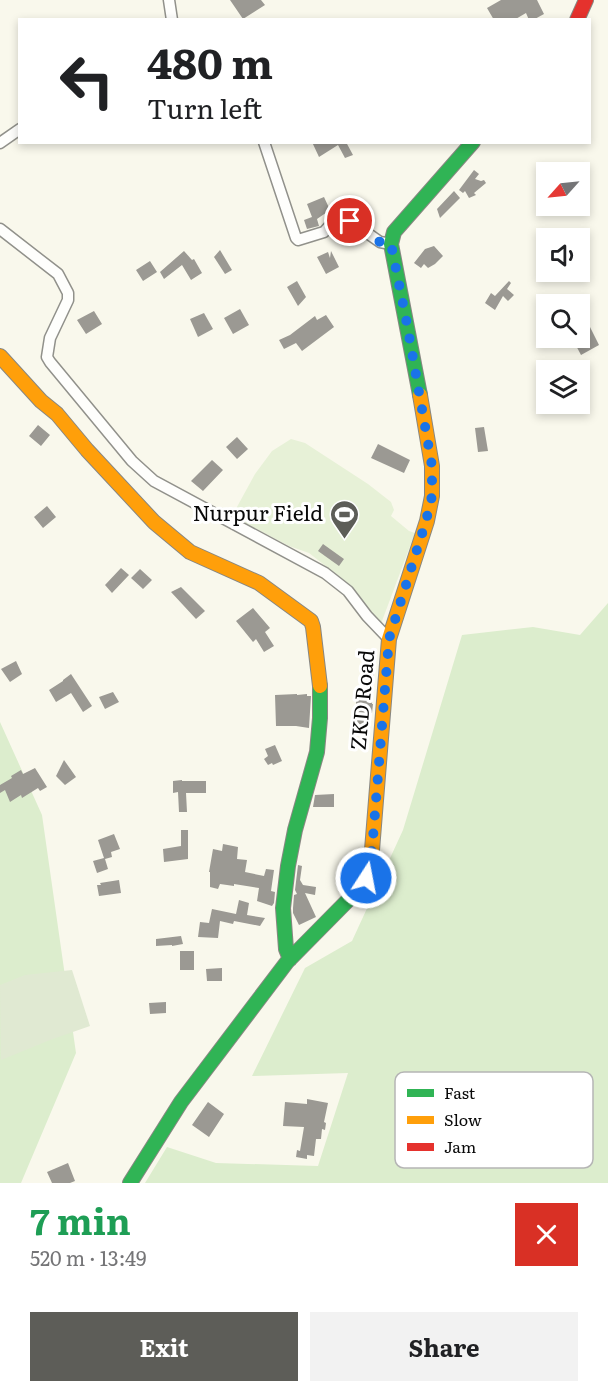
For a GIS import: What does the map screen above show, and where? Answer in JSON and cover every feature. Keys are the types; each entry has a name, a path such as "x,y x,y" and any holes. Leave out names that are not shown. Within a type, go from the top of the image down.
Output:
{"main road":[{"path":"578,18 586,0"},
{"path":"391,244 394,232 471,144"},
{"name":"ZKD Road","path":"130,1183 181,1102 290,959 350,900 362,887 366,878 372,850 389,639 432,496 432,466 391,244"},
{"path":"0,356 57,414 154,522 190,552 259,583 311,621 321,692 320,718 317,752 295,830 288,866 283,908 286,949 290,959"}],"street":[{"path":"169,0 172,18"},
{"path":"0,143 18,130"},
{"path":"265,144 298,240 324,232 334,222 350,221 380,242 391,244"},
{"path":"0,229 58,274 65,285 68,300 50,339 47,357 132,462 154,481 325,573 348,591 389,639"}],"green space":[{"name":"Nurpur Field","path":"291,439 305,443 368,484 391,502 394,510 391,516 409,531 415,533 379,629 350,585 309,553 289,546 232,516 255,474 272,451"},
{"path":"608,603 608,1183 145,1183 167,1147 216,1163 318,1166 348,1073 252,1076 305,968 352,941 403,830 462,635 533,627 580,635"},
{"path":"0,722 42,815 76,1053 21,1183 0,1183"},
{"path":"72,970 90,1026 1,1060 0,985 25,975"}],"building":[{"path":"230,0 261,0 265,5 245,18"},
{"path":"501,0 537,0 544,14 537,18 528,18 526,13 517,18 493,18 487,8"},
{"path":"313,144 347,144 353,155 345,158 338,145 319,157"},
{"path":"474,170 479,174 475,179 484,180 486,183 474,193 476,195 469,198 465,191 463,193 459,190"},
{"path":"454,191 460,198 440,218 437,209"},
{"path":"324,197 330,210 317,219 319,226 307,229 304,220 312,217 307,204"},
{"path":"434,246 443,256 435,264 428,268 424,264 421,268 414,263 425,249"},
{"path":"220,250 232,270 225,274 214,257"},
{"path":"184,251 192,260 194,259 202,273 191,280 182,265 164,279 160,272"},
{"path":"331,251 339,267 326,274 317,257 328,252 330,258"},
{"path":"150,261 157,272 143,281 136,270"},
{"path":"297,281 306,297 298,306 287,287"},
{"path":"509,281 511,283 507,289 514,295 508,301 503,296 495,310 485,303 491,293 495,296"},
{"path":"240,309 249,325 233,334 224,318"},
{"path":"94,311 102,324 86,334 77,320"},
{"path":"204,313 213,329 198,337 190,319"},
{"path":"326,315 334,327 302,351 296,343 284,349 279,340 290,335 315,316 317,320"},
{"path":"590,327 599,345 581,355 577,348 590,348"},
{"path":"38,425 50,435 41,446 29,436"},
{"path":"484,427 488,451 478,452 475,428"},
{"path":"237,437 248,449 237,459 226,447"},
{"path":"378,444 410,460 404,473 371,458"},
{"path":"212,460 223,470 203,491 191,481"},
{"path":"47,506 56,517 43,528 34,517"},
{"path":"323,544 344,559 339,566 318,551"},
{"path":"121,568 129,575 112,593 105,585"},
{"path":"140,569 152,580 143,589 131,578"},
{"path":"181,587 205,611 196,619 171,592"},
{"path":"253,608 270,628 265,632 274,646 264,652 256,639 253,642 236,621"},
{"path":"16,661 22,674 10,682 1,669"},
{"path":"367,667 374,668 372,713 366,713 364,733 353,732 354,722 356,722 356,690 365,692"},
{"path":"71,674 92,706 83,712 71,693 56,702 49,690"},
{"path":"113,692 119,702 105,709 99,697"},
{"path":"275,695 311,696 309,728 276,726"},
{"path":"275,745 282,761 268,765 264,759 268,756 265,749"},
{"path":"64,760 76,777 65,785 56,776"},
{"path":"35,768 47,787 40,791 38,788 10,802 5,790 0,793 0,785 12,778 11,776 21,770 23,774"},
{"path":"173,781 206,781 206,793 186,793 187,812 179,812 178,792 173,793"},
{"path":"334,794 334,807 313,807 315,795"},
{"path":"181,830 188,830 188,859 164,862 163,849 181,846"},
{"path":"114,834 120,849 111,852 112,857 105,859 108,869 97,873 93,861 104,858 98,840"},
{"path":"223,844 238,847 237,859 247,860 245,872 264,876 266,869 274,870 271,891 275,892 272,906 257,901 259,888 234,884 234,886 220,884 218,889 210,887 209,872 213,849 222,851"},
{"path":"298,865 302,866 300,880 303,885 316,887 315,895 305,893 316,917 299,925 293,913 294,895 297,894 295,890"},
{"path":"379,867 388,885 385,895 380,894 375,883"},
{"path":"119,880 121,893 99,896 97,885"},
{"path":"239,900 249,903 247,915 265,918 260,926 220,921 218,938 198,937 200,922 209,923 212,909 236,914"},
{"path":"181,936 183,944 156,946 156,939"},
{"path":"180,951 194,951 194,970 180,970"},
{"path":"222,968 222,981 207,981 206,969"},
{"path":"166,1002 166,1013 150,1014 149,1003"},
{"path":"307,1099 328,1103 324,1122 326,1123 325,1130 322,1129 321,1139 316,1139 314,1156 307,1155 307,1159 296,1157 297,1150 300,1151 304,1127 283,1126 285,1102 307,1104"},
{"path":"208,1102 224,1114 209,1137 192,1125"},
{"path":"68,1163 75,1181 52,1183 47,1172"}],"traffic: fast":[{"path":"420,395 391,244 394,232 471,144"},
{"path":"290,959 286,949 283,908 295,830 317,752 320,686"},
{"path":"130,1183 181,1102 287,962 363,885"}],"traffic: slow":[{"path":"0,356 41,401 57,414 154,522 190,552 259,583 311,621 320,686"},
{"path":"363,885 372,850 389,639 427,521 432,496 432,466 420,395"}],"traffic: jam":[{"path":"578,18 586,0"}],"place":[{"name":"Nurpur Field","path":"344,540"}],"route":[{"path":"350,221 380,242 391,244 432,466 432,496 426,521 389,639 372,850 366,878"}]}
